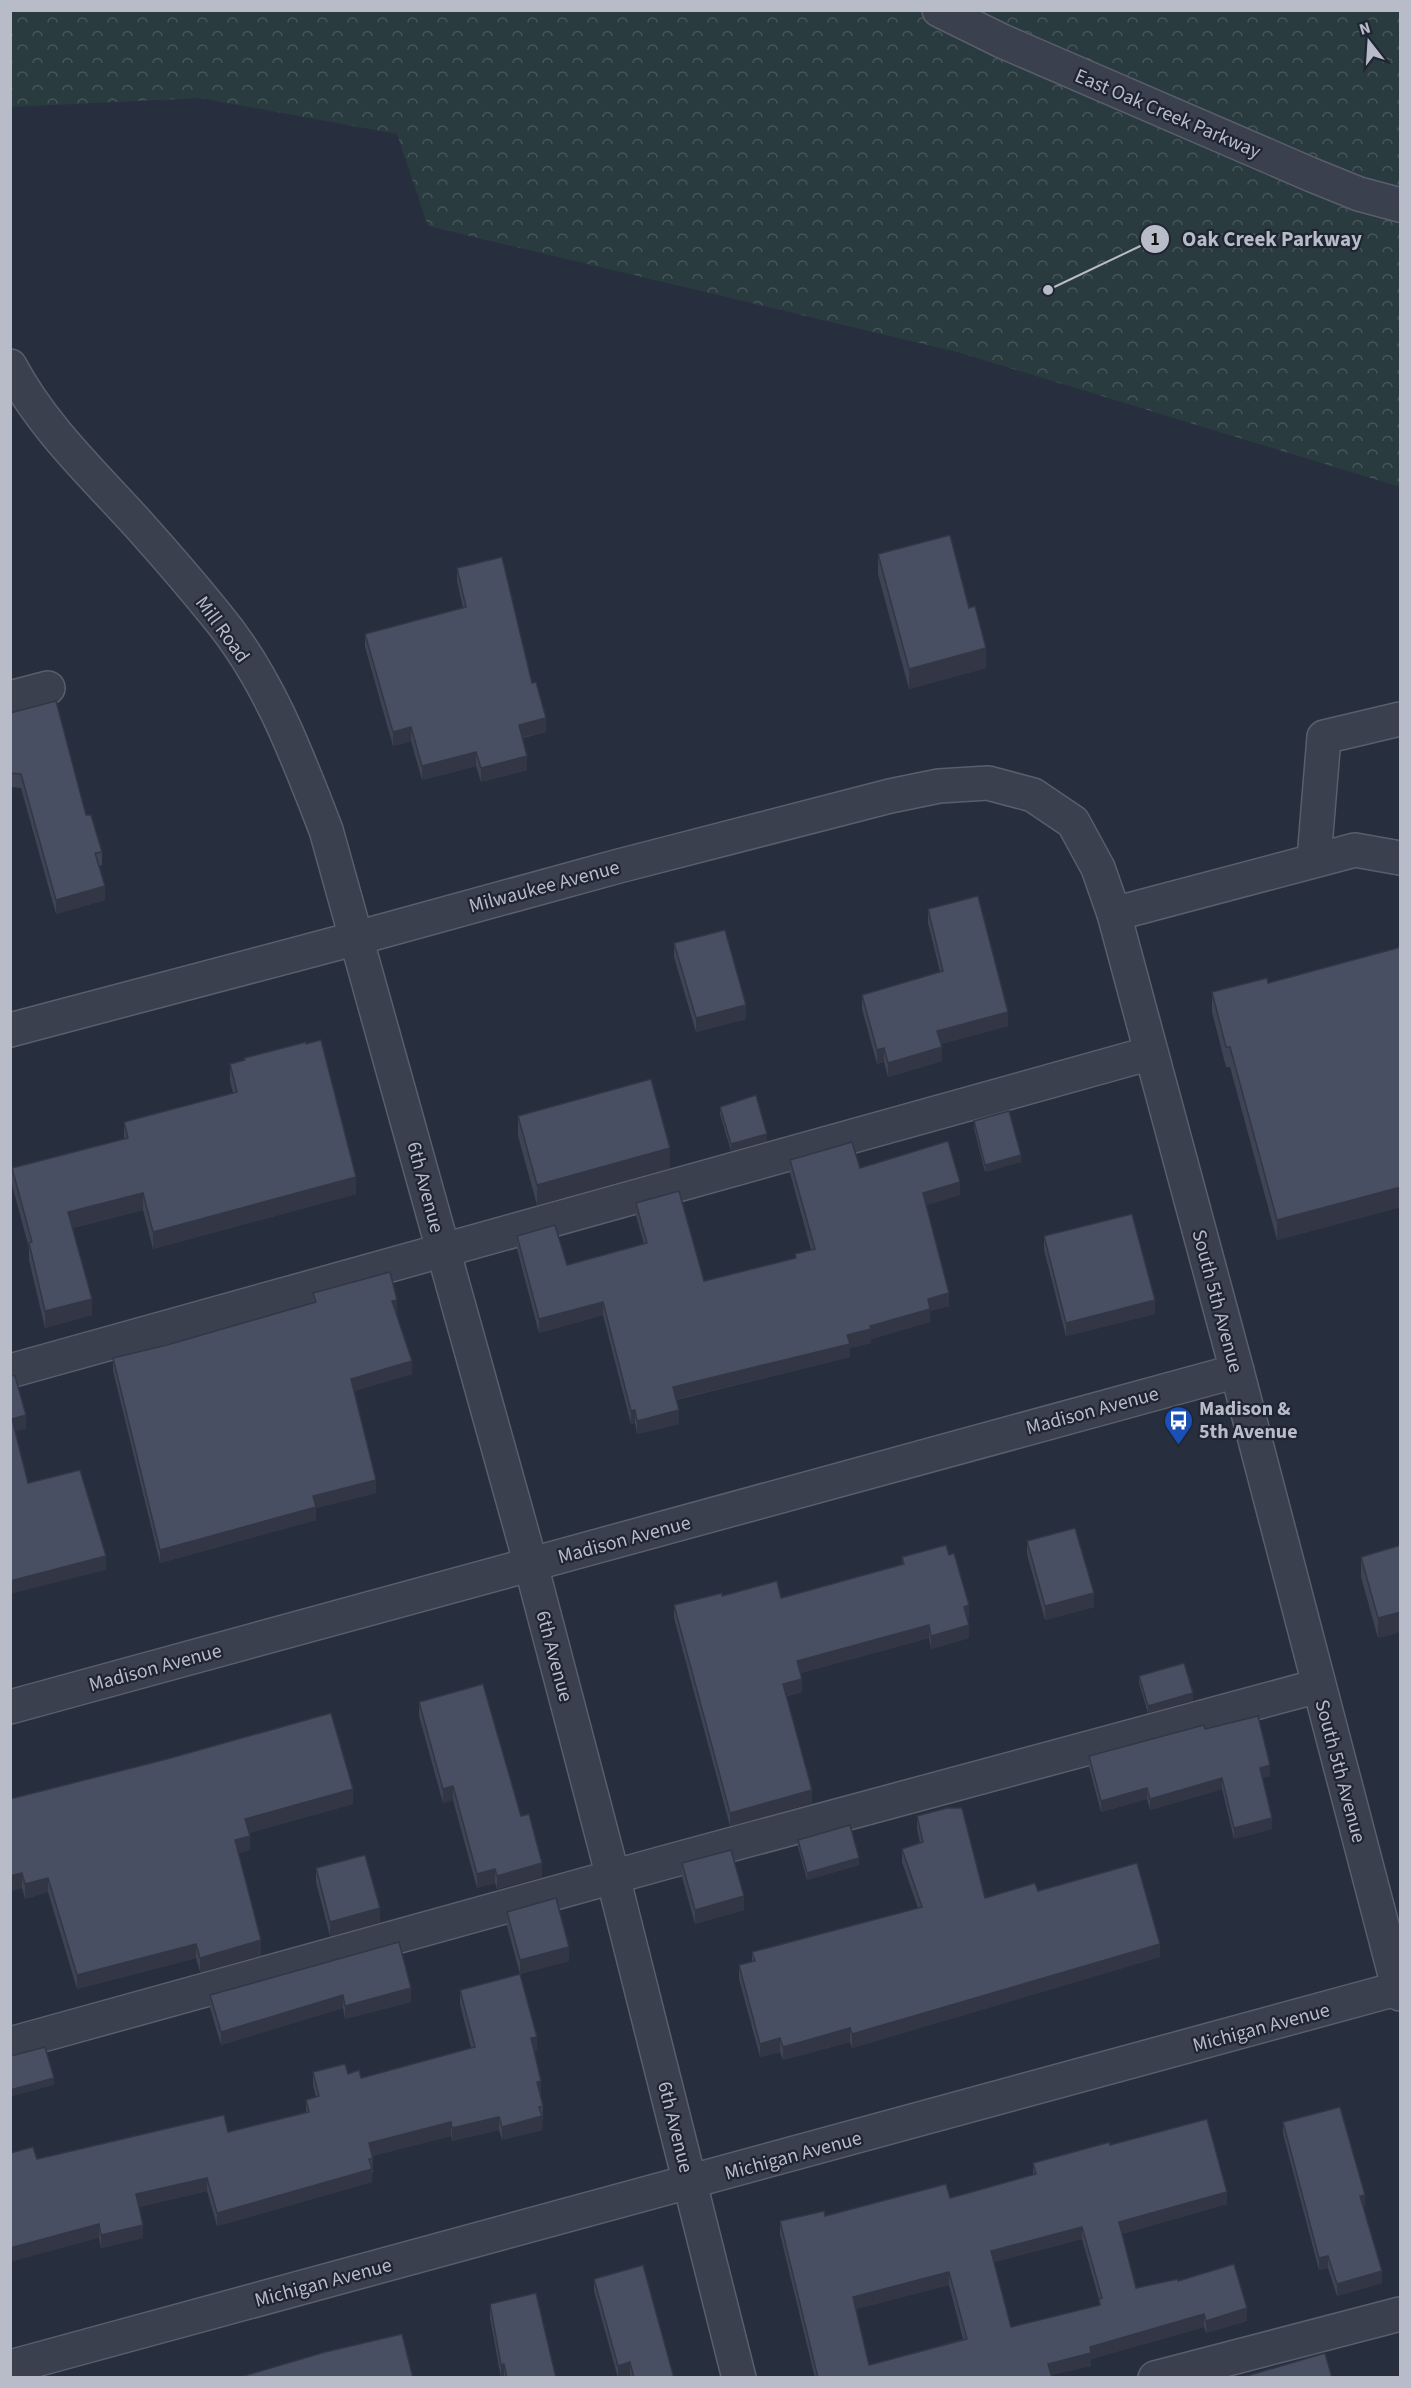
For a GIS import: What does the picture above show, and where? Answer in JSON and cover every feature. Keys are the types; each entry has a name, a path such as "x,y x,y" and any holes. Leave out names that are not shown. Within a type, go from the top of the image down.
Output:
{"street":[{"name":"East Oak Creek Parkway","path":"939,10 1002,41 1312,175 1359,194 1401,205"},
{"name":"Mill Road","path":"10,366 48,427 139,525 218,617 253,670 280,718 326,830 357,938"},
{"path":"10,698 48,688"},
{"path":"1314,859 1324,737 1401,719"},
{"name":"Milwaukee Avenue","path":"10,1030 619,866 890,796 939,786 988,783 1033,795 1073,822"},
{"name":"South 5th Avenue","path":"1073,822 1098,868 1114,914 1400,1990"},
{"path":"1114,914 1314,859 1355,850 1401,858"},
{"name":"6th Avenue","path":"357,938 531,1565 613,1877 739,2378"},
{"path":"10,1371 1151,1053"},
{"name":"Madison Avenue","path":"10,1707 1237,1371"},
{"path":"10,2044 613,1877 1318,1686"},
{"name":"Michigan Avenue","path":"10,2367 1400,1990"},
{"path":"1155,2378 1401,2314"}],"green space":[{"path":"11,11 1400,11 1400,487 961,353 428,226 397,134 200,98 11,107"}],"building":[{"path":"950,535 969,608 975,606 986,648 909,669 878,554"},
{"path":"502,557 532,683 536,682 546,718 519,725 527,756 481,768 476,752 422,766 411,727 393,732 365,634 466,607 457,568"},
{"path":"56,701 86,815 91,815 102,852 95,853 105,886 56,900 21,774 10,773 10,713"},
{"path":"978,896 1008,1012 937,1031 942,1047 888,1063 884,1048 877,1050 862,995 943,971 928,909"},
{"path":"725,930 746,1005 696,1018 674,943"},
{"path":"1401,947 1401,1187 1277,1220 1230,1047 1226,1047 1212,992 1267,978 1268,983"},
{"path":"321,1040 356,1177 153,1232 143,1193 68,1212 92,1299 45,1311 29,1243 32,1242 12,1168 128,1138 124,1122 237,1092 230,1064 245,1060 244,1058"},
{"path":"651,1079 670,1148 537,1185 518,1116"},
{"path":"756,1095 767,1134 731,1144 720,1107"},
{"path":"1009,1111 1021,1155 985,1165 974,1121"},
{"path":"948,1141 960,1182 923,1193 949,1293 928,1299 930,1309 847,1335 850,1344 673,1387 679,1410 637,1421 635,1410 631,1411 603,1302 539,1319 517,1236 555,1225 567,1265 647,1243 636,1203 679,1191 704,1281 796,1258 795,1254 815,1249 790,1160 852,1142 860,1168"},
{"path":"1132,1214 1155,1300 1066,1323 1044,1236"},
{"path":"390,1272 397,1300 392,1301 412,1361 351,1379 376,1480 313,1496 316,1507 160,1550 113,1358 167,1345 316,1302 313,1293"},
{"path":"10,1375 15,1376 26,1415 12,1419 28,1483 80,1470 106,1556 10,1581"},
{"path":"1075,1528 1094,1593 1045,1606 1027,1541"},
{"path":"946,1545 949,1555 954,1553 969,1605 964,1607 969,1625 931,1636 929,1625 797,1661 802,1679 783,1684 812,1790 730,1813 674,1605 722,1593 722,1596 777,1581 781,1598 904,1564 902,1557"},
{"path":"1401,1545 1401,1612 1378,1618 1361,1557"},
{"path":"1184,1663 1193,1693 1148,1706 1139,1676"},
{"path":"483,1684 521,1816 529,1814 542,1863 497,1876 495,1869 477,1874 453,1786 443,1789 419,1702"},
{"path":"331,1713 353,1789 245,1819 250,1836 235,1840 261,1940 200,1958 196,1944 77,1975 48,1878 25,1884 22,1873 10,1876 10,1799 167,1759"},
{"path":"1258,1716 1270,1765 1260,1768 1272,1818 1234,1828 1222,1778 1150,1799 1147,1788 1101,1801 1089,1756 1204,1725 1205,1729"},
{"path":"947,1808 962,1808 985,1898 1035,1883 1038,1891 1137,1863 1160,1944 852,2034 850,2028 783,2047 780,2038 760,2044 739,1965 755,1961 752,1952 922,1907 902,1849 923,1842 917,1816"},
{"path":"850,1825 859,1858 807,1873 798,1840"},
{"path":"731,1850 744,1896 695,1910 682,1863"},
{"path":"365,1855 380,1908 330,1922 316,1868"},
{"path":"556,1898 569,1947 520,1960 507,1912"},
{"path":"399,1942 411,1988 345,2006 343,1995 221,2032 210,1995"},
{"path":"520,1974 537,2037 531,2038 541,2081 537,2082 543,2106 539,2107 542,2116 502,2127 499,2117 452,2128 451,2122 369,2143 373,2159 369,2159 372,2169 217,2213 207,2178 136,2194 143,2225 101,2235 99,2224 10,2248 10,2153 33,2147 37,2159 224,2115 228,2132 309,2112 306,2100 319,2096 313,2072 345,2064 348,2074 359,2070 361,2078 475,2047 460,1990"},
{"path":"45,2047 54,2078 10,2090 10,2055"},
{"path":"1340,2107 1365,2195 1360,2196 1382,2271 1337,2284 1328,2256 1319,2258 1283,2122"},
{"path":"1207,2119 1227,2192 1119,2222 1136,2288 1178,2279 1178,2281 1234,2264 1247,2308 1206,2321 1204,2314 1090,2347 1091,2353 1048,2364 1052,2378 818,2378 780,2221 824,2211 825,2216 946,2184 950,2198 1036,2174 1033,2163 1110,2142 1110,2145","holes":["1082,2227 1102,2298 1099,2299 1100,2305 1011,2327 991,2251","949,2272 967,2339 869,2365 853,2297"]},
{"path":"643,2265 674,2378 634,2378 630,2362 618,2366 594,2279"},
{"path":"536,2293 556,2378 507,2378 504,2364 501,2365 490,2304"},
{"path":"402,2334 413,2378 237,2378 325,2352"},
{"path":"1325,2353 1332,2378 1240,2378"}],"place":[{"name":"Oak Creek Parkway","path":"1048,290"},
{"name":"Madison & 5th Avenue","path":"1178,1446"}]}
